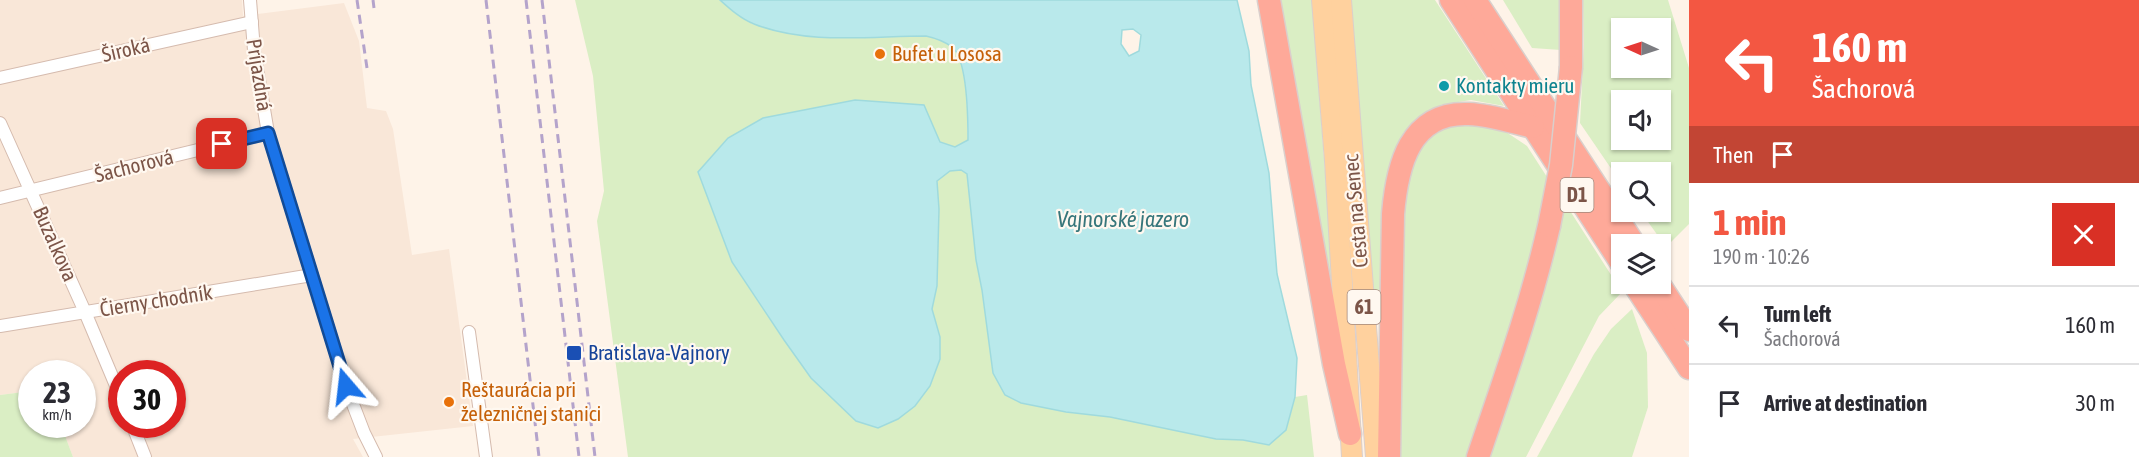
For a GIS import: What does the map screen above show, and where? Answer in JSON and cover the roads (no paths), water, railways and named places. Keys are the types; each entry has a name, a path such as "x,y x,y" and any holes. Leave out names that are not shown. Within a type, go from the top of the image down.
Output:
{"highway":[{"path":"1269,0 1334,364 1350,434"},
{"name":"D1","path":"1451,0 1611,247"},
{"name":"D1","path":"1475,0 1627,234"},
{"path":"1492,0 1544,106"},
{"path":"1478,457 1520,332 1539,270 1549,226 1561,165 1570,68 1571,0"},
{"path":"1389,457 1394,214 1396,180 1403,158 1410,145 1425,127 1446,116 1476,114 1533,127"},
{"path":"1641,294 1689,368"},
{"path":"1666,294 1689,330"}],"main road":[{"name":"Cesta na Senec","path":"1322,0 1335,161 1352,457"},
{"name":"Cesta na Senec","path":"1341,0 1376,457"}],"street":[{"name":"Príjazdná","path":"250,0 254,50 268,133 346,386 376,457"},
{"name":"Široká","path":"0,78 252,22"},
{"name":"Buzalkova","path":"0,123 108,367"},
{"name":"Šachorová","path":"0,198 268,133"},
{"name":"Čierny chodník","path":"0,326 312,275"},
{"path":"469,332 486,457"},
{"path":"138,438 145,457"}],"water":[{"name":"Vajnorské jazero","path":"720,0 1237,0 1249,51 1251,85 1269,173 1277,274 1297,358 1295,397 1286,430 1269,445 1243,440 1216,439 1110,417 1066,412 1021,403 1005,395 993,373 976,260 967,174 961,170 950,171 937,181 939,209 937,286 932,309 940,337 940,359 930,386 915,406 898,419 878,428 856,421 811,378 732,262 698,172 728,138 763,118 855,100 924,105 940,142 955,147 968,140 966,90 961,64 952,47 943,41 926,36 839,38 795,35 754,24 740,17","holes":["1133,29 1141,35 1139,51 1129,56 1121,44 1122,30"]}],"railway":[{"path":"357,0 367,68"},
{"path":"373,0 374,8"},
{"path":"486,0 539,457"},
{"path":"526,0 579,457"},
{"path":"542,0 595,457"}],"place":[{"name":"Bufet u Lososa","path":"880,54"},
{"name":"Kontakty mieru","path":"1444,86"},
{"name":"Bratislava-Vajnory","path":"574,353"},
{"name":"Reštaurácia pri železničnej stanici","path":"449,402"}]}
